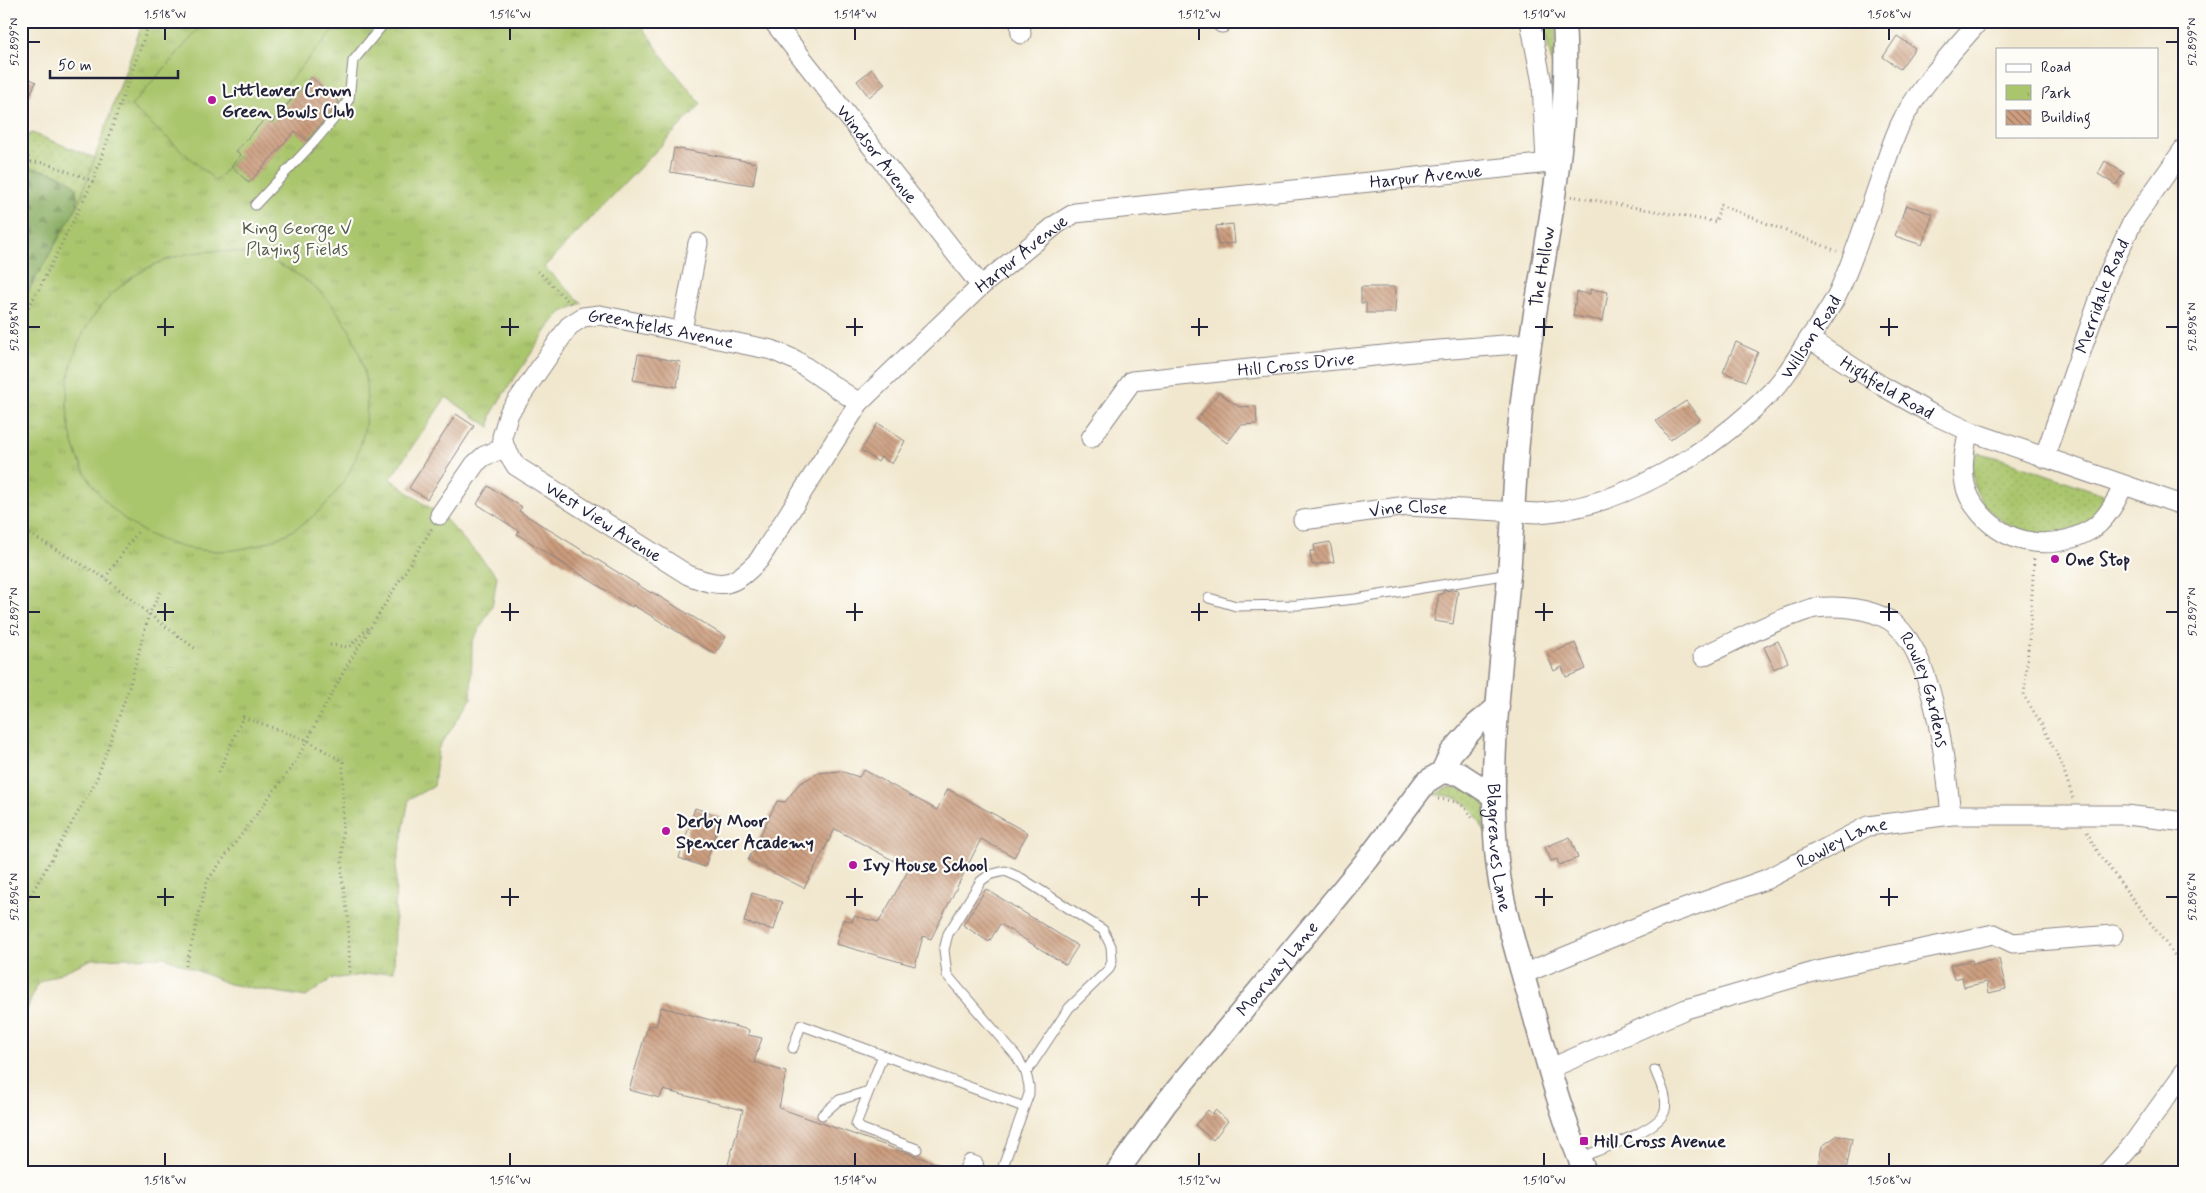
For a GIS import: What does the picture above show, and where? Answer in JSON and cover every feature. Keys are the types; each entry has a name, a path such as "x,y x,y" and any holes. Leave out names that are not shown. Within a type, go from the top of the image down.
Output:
{"street":[{"name":"Windsor Avenue","path":"773,21 981,286"},
{"path":"1530,21 1542,83 1552,162"},
{"name":"The Hollow","path":"1513,512 1522,405 1554,193 1552,162 1565,52 1564,21"},
{"name":"Willson Road","path":"1513,512 1557,512 1609,497 1650,480 1717,438 1751,412 1774,390 1838,292 1891,146 1905,116 1938,68 1979,21"},
{"name":"Merridale Road","path":"2044,458 2108,274 2134,220 2178,171 2185,147"},
{"name":"Harpur Avenue","path":"713,585 732,582 745,574 759,560 859,403 981,286 1057,224 1075,213 1552,162"},
{"path":"682,331 698,243"},
{"name":"Greenfields Avenue","path":"505,448 502,437 509,413 569,326 583,317 600,315 772,350 795,360 859,403"},
{"name":"Highfield Road","path":"1809,338 1884,387 1930,413 1969,431 2185,506"},
{"name":"Hill Cross Drive","path":"1091,438 1132,381 1414,352 1530,343"},
{"path":"1969,431 1963,463 1968,496 1978,511 1998,530 2015,539 2051,544 2072,539 2094,528 2111,509 2124,486"},
{"path":"440,515 475,464 484,456 505,448"},
{"name":"West View Avenue","path":"505,448 516,466 688,575 713,585"},
{"name":"Vine Close","path":"1303,520 1407,506 1513,512"},
{"name":"Blagreaves Lane","path":"1513,512 1498,707 1494,796 1496,850 1501,894 1549,1069 1582,1165"},
{"name":"Rowley Gardens","path":"1703,656 1776,622 1814,608 1856,608 1889,620 1903,633 1918,657 1925,676 1946,763 1951,815"},
{"name":"Moorway Lane","path":"1117,1172 1166,1103 1368,860 1426,782 1442,772 1451,753 1476,725 1498,707"},
{"path":"1442,772 1460,774 1494,796"},
{"name":"Rowley Lane","path":"1523,974 1664,916 1767,878 1868,826 1951,815 2126,815 2185,822"},
{"path":"1549,1069 1686,1009 1817,972 1994,934 2013,943 2113,935"},
{"path":"2108,1172 2132,1145 2185,1071"},
{"path":"965,1172 970,1162 976,1164 972,1172"}],"lane":[{"path":"255,205 343,108 349,98 353,61 386,21"},
{"path":"1209,598 1236,606 1297,605 1355,599 1509,574"},
{"path":"1001,1172 1029,1094 1026,1073 1011,1049 950,980 945,966 944,950 948,934 981,880 996,872 1005,871 1029,883 1102,930 1111,946 1112,962 1109,969 1069,1008 1026,1073"},
{"path":"793,1048 801,1025 1024,1107"},
{"path":"883,1055 856,1124 858,1127 917,1149"},
{"path":"1582,1165 1660,1120 1665,1112 1666,1100 1655,1070"},
{"path":"822,1115 839,1100 869,1091"}],"path":[{"path":"21,320 39,289 93,181 150,21"},
{"path":"21,138 30,162"},
{"path":"21,161 45,163 93,181"},
{"path":"1554,193 1716,222 1720,205 1852,257"},
{"path":"538,271 583,317"},
{"path":"186,966 207,881 296,761 346,667 440,515"},
{"path":"21,529 105,578 197,650"},
{"path":"105,578 139,530"},
{"path":"2034,543 2030,629 2024,696 2042,725 2062,765 2078,814 2099,854 2185,969"},
{"path":"21,912 96,780 129,688 149,614 162,589"},
{"path":"330,645 349,647 374,622"},
{"path":"219,772 243,717 307,740 343,762 342,877 348,917 350,976"},
{"path":"1415,796 1457,801 1467,808 1476,825"}],"green space":[{"name":"King George V Playing Fields","path":"143,21 639,21 664,59 701,104 544,267 582,303 562,312 553,321 499,401 491,415 490,427 446,397 390,479 445,519 497,576 492,607 472,642 471,699 438,749 434,786 409,799 396,869 394,971 331,979 306,997 229,984 165,957 92,959 38,983 21,1023 21,304 78,205"},
{"name":"Littleover Crown Green Bowls Club","path":"206,21 341,21 284,87 292,95 216,181 131,106"},
{"path":"1542,21 1557,21 1554,71"},
{"path":"32,133 95,158 78,205 76,189 67,179 43,170 21,167 21,140"},
{"path":"22,167 44,170 67,179 76,189 78,205 21,304"},
{"path":"217,251 246,254 274,262 300,276 323,295 342,318 356,344 364,372 367,401 364,430 356,458 342,484 323,507 300,526 274,540 246,548 217,551 188,548 160,540 134,526 111,507 92,484 78,458 70,430 67,401 70,372 78,344 92,318 111,295 134,276 160,262 188,254"},
{"path":"1978,453 1996,457 2103,494 2104,505 2091,518 2075,527 2058,532 2040,533 2023,530 2007,523 1992,513 1980,498 1975,488 1973,473 1973,457"},
{"path":"1448,788 1471,791 1485,803 1489,840 1468,806 1453,797 1431,795"}],"building":[{"path":"1897,36 1915,48 1900,69 1883,57"},
{"path":"872,69 885,84 869,97 857,81"},
{"path":"21,74 36,82 21,114"},
{"path":"311,77 339,102 307,141 295,131 249,183 231,166 241,155 236,151 266,118 270,122 273,121"},
{"path":"674,148 757,163 753,185 670,172"},
{"path":"2105,161 2124,173 2116,185 2098,174"},
{"path":"1906,205 1933,214 1922,245 1895,236"},
{"path":"1233,224 1235,243 1218,245 1216,226"},
{"path":"1361,287 1396,287 1395,313 1366,313 1366,303 1361,303"},
{"path":"1590,289 1608,292 1603,321 1573,316 1577,292 1590,294"},
{"path":"1736,342 1758,352 1746,381 1723,372"},
{"path":"638,354 681,362 677,387 633,380"},
{"path":"1219,392 1239,407 1256,406 1257,424 1241,425 1227,443 1197,420"},
{"path":"1686,401 1700,419 1670,440 1656,421"},
{"path":"456,414 474,426 427,499 409,488"},
{"path":"878,423 905,441 892,464 881,457 878,462 861,450"},
{"path":"488,486 522,507 519,511 726,637 715,654 633,605 632,607 517,534 519,531 477,504"},
{"path":"1330,542 1334,562 1312,565 1310,551 1315,551 1314,545"},
{"path":"1443,591 1458,591 1453,624 1434,621 1439,594 1443,594"},
{"path":"1778,641 1788,662 1774,669 1764,647"},
{"path":"1575,643 1586,669 1566,677 1562,667 1554,671 1547,655"},
{"name":"Ivy House School","path":"864,770 937,810 948,789 1028,833 1014,857 981,839 931,939 923,936 915,966 836,944 843,919 852,922 854,916 879,922 909,869 835,829 804,888 748,860 777,801 785,802 799,784 818,773 840,771 859,777"},
{"path":"695,808 721,817 705,867 679,858"},
{"path":"1570,837 1578,858 1559,865 1557,859 1551,861 1545,847"},
{"path":"986,889 1078,946 1066,965 1000,924 989,942 963,925"},
{"path":"752,893 782,902 774,930 744,922"},
{"path":"1999,959 2006,989 1989,993 1987,982 1964,987 1962,977 1954,979 1950,965 1972,960 1973,964"},
{"path":"661,1007 749,1030 748,1035 762,1038 754,1062 786,1072 779,1108 955,1170 954,1172 726,1172 743,1110 663,1090 660,1098 629,1090 648,1025 656,1026"},
{"path":"1208,1110 1212,1114 1215,1110 1228,1121 1213,1140 1195,1125"},
{"path":"1838,1135 1852,1138 1846,1171 1818,1166 1822,1146"}],"place":[{"name":"Littleover Crown Green Bowls Club","path":"212,100"},
{"name":"One Stop","path":"2055,559"},
{"name":"Derby Moor Spencer Academy","path":"666,831"},
{"name":"Ivy House School","path":"853,865"},
{"name":"Hill Cross Avenue","path":"1584,1141"}]}
